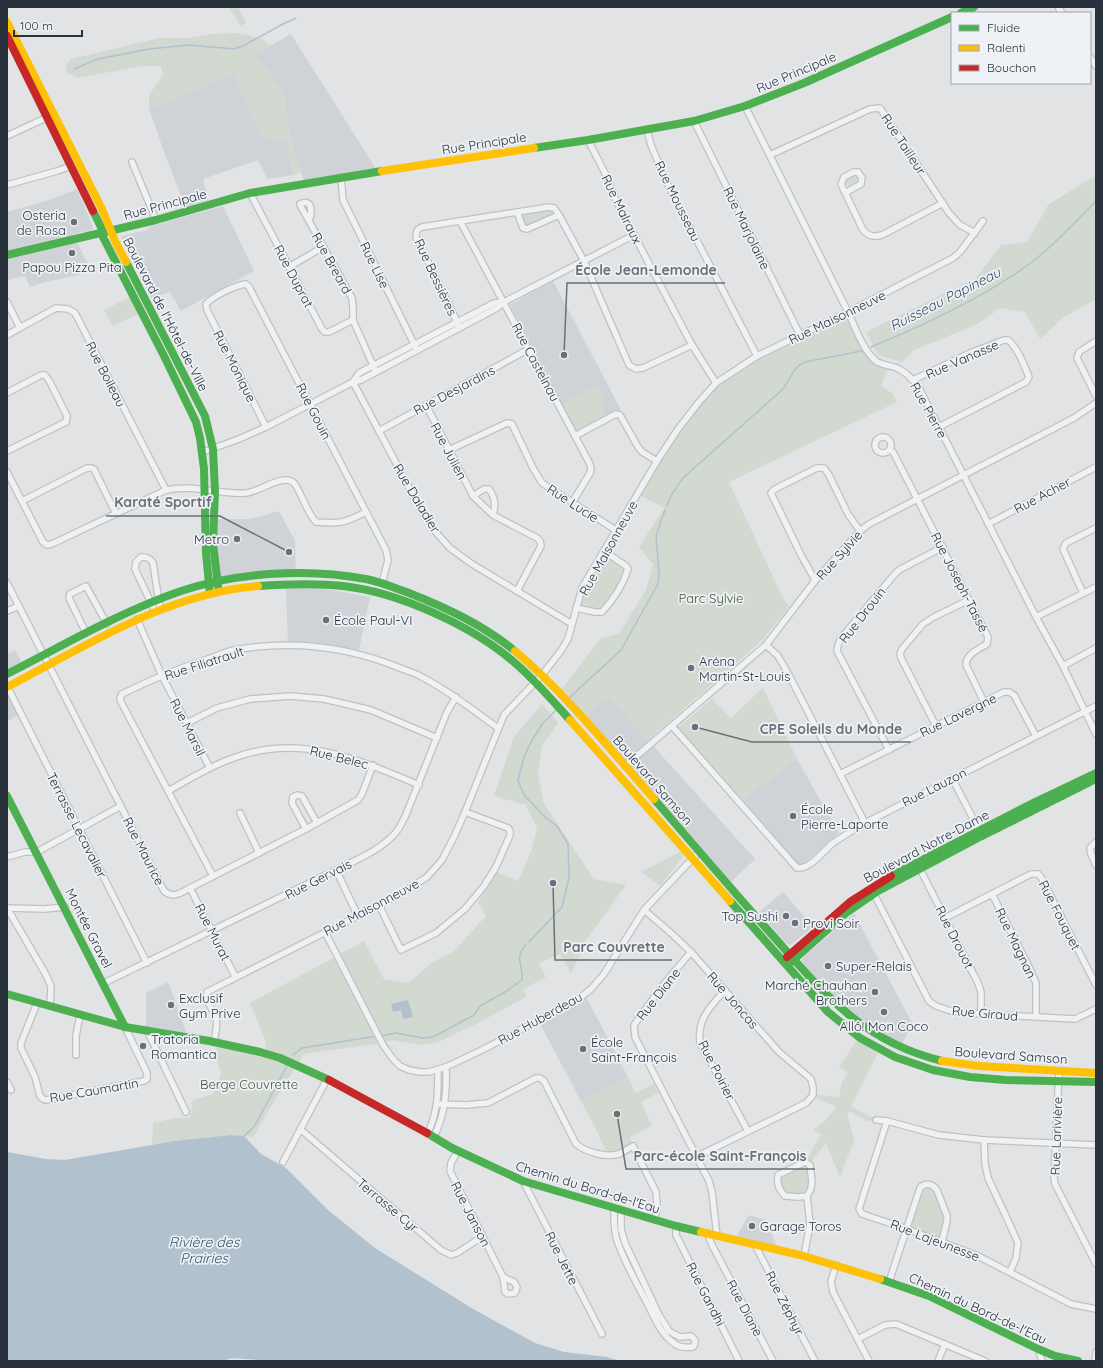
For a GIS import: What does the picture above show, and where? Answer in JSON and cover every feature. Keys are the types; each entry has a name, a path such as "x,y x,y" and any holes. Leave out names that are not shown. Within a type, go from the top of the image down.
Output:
{"street":[{"path":"962,12 974,7"},
{"name":"Rue Principale","path":"7,255 156,220 250,193 341,177 588,140 694,121 745,106 804,83 951,17"},
{"name":"Boulevard de l'Hôtel-de-Ville","path":"7,22 12,47"},
{"name":"Boulevard de l'Hôtel-de-Ville","path":"7,36 51,116 75,164 102,209 107,232 122,273 196,422 203,452 205,489 204,519 214,593"},
{"name":"Rue Pierre","path":"745,106 864,345 874,359 881,364 899,369 914,380 919,388 1036,617 1063,666 1096,734"},
{"name":"Rue Tailleur","path":"770,155 870,109 880,108 949,213 960,225 975,233"},
{"path":"7,136 51,116"},
{"name":"Rue Marjolaine","path":"694,121 800,335"},
{"name":"Rue Mousseau","path":"647,130 651,146 667,183 757,356"},
{"name":"Rue Malraux","path":"588,140 607,177 616,201 692,345 716,382"},
{"path":"132,162 156,220"},
{"path":"7,185 75,164"},
{"name":"Rue Lise","path":"341,177 343,200 417,350"},
{"name":"Rue Duprat","path":"250,193 322,329 325,332 329,332 353,320"},
{"path":"845,193 863,230 873,237 882,235 943,203"},
{"name":"Rue Bessières","path":"460,328 416,237 418,228 549,207 554,208 559,215"},
{"path":"517,212 523,228 527,229 559,215 584,261 630,365 636,369 643,368 692,345"},
{"name":"Rue Breard","path":"309,221 352,298 353,320 376,372"},
{"name":"Rue Castelnau","path":"460,221 590,464 590,473 572,503"},
{"name":"Rue Maisonneuve","path":"214,1042 217,1027 216,1020 206,996 207,992 235,976 358,916 399,894 427,877 442,860 465,812 498,728 508,708 542,675 560,652 568,639 582,588 657,461 682,424 716,382 757,356 848,312 953,258 960,252 983,221"},
{"name":"Boulevard de l'Hôtel-de-Ville","path":"107,232 138,284 204,416 213,449 215,491 213,519 213,582"},
{"path":"203,452 266,427 353,382 361,380 497,308 504,302 634,235"},
{"path":"289,267 323,247"},
{"path":"122,273 130,270"},
{"path":"130,288 138,284"},
{"name":"Rue Gouin","path":"206,304 210,299 241,284 246,284 249,287 386,550 388,560 382,583"},
{"path":"7,302 20,328"},
{"path":"353,382 359,373 494,303 504,302"},
{"name":"Rue Monique","path":"206,304 207,310 266,427"},
{"name":"Rue Boileau","path":"7,335 56,308 68,309 75,313 166,490"},
{"name":"Rue Vanasse","path":"914,380 970,353 1004,340 1008,340 1012,343 1030,377 1026,382 939,427"},
{"path":"1096,341 1079,352 1077,358 1096,396"},
{"name":"Rue Desjardins","path":"379,431 529,349"},
{"path":"7,393 41,375 45,375 67,416 66,422 7,451"},
{"name":"Rue Daladier","path":"353,382 422,512 433,529 450,548 472,564 572,624"},
{"name":"Rue Sylvie","path":"625,766 766,645 814,582 860,531 869,524 1074,418 1096,403"},
{"name":"Rue Julien","path":"426,405 473,496 493,515 540,541 541,546 517,591"},
{"path":"575,436 616,414 620,415 642,452 657,461"},
{"name":"Rue Lucie","path":"449,450 501,425 507,423 512,424 533,468 542,483 617,531"},
{"name":"Rue Joseph-Tassé","path":"890,450 893,452 918,499 988,637 987,644 970,654 966,661 966,665 984,702"},
{"name":"Rue Acher","path":"988,524 1096,467"},
{"path":"22,501 86,468 91,468 94,470 116,514"},
{"path":"814,582 814,578 801,555 771,493 817,468 824,468 848,514 860,531"},
{"path":"7,472 43,542 47,545 172,488 248,493 279,481 287,480 294,483 310,516 316,522 338,523 350,520 366,512"},
{"name":"Rue Julien","path":"473,496 484,489 489,489 494,497 495,508 493,515"},
{"path":"204,519 213,519"},
{"path":"1083,594 1063,549 1066,543 1096,528"},
{"name":"Rue Drouin","path":"889,750 837,651 838,645 841,638 899,570 943,547"},
{"path":"576,608 602,612 610,603 626,577 628,569 626,566 604,551"},
{"path":"141,557 147,557 153,563 159,599 158,610 151,603 135,569 136,562 141,557"},
{"name":"Boulevard Samson","path":"7,674 129,612 159,599 213,582 258,575 285,573 328,574 382,583 442,606 475,622 514,650 542,675 560,692 699,853 828,996 848,1015 878,1036 911,1052 941,1061 964,1065 1096,1073"},
{"name":"Rue Maurice","path":"7,583 164,891 168,894 175,896 306,829 358,800 362,794 373,765"},
{"name":"Boulevard Samson","path":"7,686 135,620 158,610 214,593 255,586 292,584 342,586 381,594 408,602 470,631 514,662 535,681 617,772 784,964 821,1005 845,1027 872,1045 902,1060 931,1070 964,1076 1096,1082"},
{"path":"86,634 69,598 70,594 86,586 107,624"},
{"path":"1036,617 1096,587"},
{"path":"936,726 900,654 902,649 923,624 969,600"},
{"path":"7,611 19,606"},
{"path":"129,612 135,620"},
{"name":"Rue Marsil","path":"135,620 162,676 210,768"},
{"name":"Rue Filiatrault","path":"213,876 121,702 120,698 122,694 147,681 233,650 275,645 317,646 351,652 386,662 422,677 456,697 498,728"},
{"path":"766,645 778,656 790,677 865,823"},
{"path":"1063,666 1096,648"},
{"name":"Terrasse Lecavalier","path":"7,686 78,830 147,963"},
{"name":"Rue Lavergne","path":"840,774 1004,692 1009,692 1014,695 1036,736"},
{"path":"186,723 217,708 250,699 290,696 324,699 371,710 438,738"},
{"name":"Rue Gervais","path":"104,984 336,870 372,851 397,832 419,785 447,712 456,697"},
{"name":"Rue Lauzon","path":"672,726 797,868 802,868 809,864 833,843 865,823 1096,706"},
{"name":"Rue Belec","path":"168,791 210,768 244,755 278,748 330,752 373,765 419,785"},
{"name":"Boulevard Notre-Dame","path":"784,964 872,891 918,865 1096,772"},
{"path":"952,778 980,833"},
{"name":"Boulevard Notre-Dame","path":"980,833 1096,779"},
{"path":"306,829 292,803 293,798 297,795 302,796 317,823"},
{"name":"Montée Gravel","path":"7,796 104,984 147,1073"},
{"path":"7,857 25,852 37,852 121,806"},
{"path":"379,905 401,950 436,933 465,909 484,886 496,867 510,835 508,828 465,812"},
{"path":"240,813 259,853"},
{"path":"1096,842 1091,846 1090,851 1096,865"},
{"name":"Rue Huberdeau","path":"325,932 383,1045 393,1059 400,1066 409,1070 420,1072 438,1069 446,1067 484,1049 532,1024 577,1000 591,989 612,962 644,910 699,853"},
{"name":"Rue Drouot","path":"918,865 978,983 981,992 981,1014"},
{"path":"336,870 358,916"},
{"name":"Rue Fouquet","path":"945,918 1031,874 1036,873 1040,875 1096,986"},
{"name":"Rue Murat","path":"190,888 235,976"},
{"name":"Rue Giraud","path":"872,891 929,1001 936,1006 951,1011 981,1014 1075,1018 1096,1009"},
{"name":"Rue Magnan","path":"992,894 1036,983 1036,1016"},
{"path":"7,908 44,909 65,907"},
{"path":"7,908 51,986 50,1006"},
{"name":"Rue Joncas","path":"644,910 672,933 691,952 779,1052 811,1079 813,1095 806,1102 748,1131"},
{"name":"Rue Diane","path":"691,952 663,985 634,1025 635,1037 709,1181 714,1205 717,1236"},
{"name":"Rue Poirier","path":"725,990 712,1004 701,1022 698,1032 700,1043 748,1131"},
{"name":"Chemin du Bord-de-l'Eau","path":"7,994 125,1026 214,1042 280,1058 327,1079 458,1151 523,1181 618,1210 707,1234 804,1256 889,1282 929,1296 1038,1349 1055,1356 1078,1361"},
{"name":"Rue Caumartin","path":"37,1003 21,1043 21,1048 35,1077 40,1096 43,1099 46,1100 144,1082 147,1073"},
{"path":"76,1055 76,1036 80,1015"},
{"path":"147,1030 186,1112"},
{"path":"431,1135 439,1125 445,1105 446,1067"},
{"path":"431,1135 438,1104 438,1069"},
{"name":"Rue Larivière","path":"1058,1071 1054,1174 1055,1184 1096,1264"},
{"path":"438,1104 466,1105 488,1102 536,1078 540,1078 544,1081 576,1144 583,1150 604,1155 617,1154 633,1146 656,1192 657,1204 655,1220"},
{"path":"283,1162 327,1079"},
{"path":"7,1082 11,1090"},
{"path":"876,1120 887,1121 939,1135 984,1140 1096,1145"},
{"name":"Rue Lajeunesse","path":"887,1121 859,1209 862,1214 942,1241 978,1256 1071,1304 1096,1309"},
{"name":"Terrasse Cyr","path":"300,1130 441,1250 451,1255 457,1253 482,1237"},
{"path":"696,1157 748,1131"},
{"path":"984,1140 984,1164 988,1178 1018,1243 1016,1258 1010,1272"},
{"name":"Rue Janson","path":"458,1151 451,1163 450,1171 503,1276"},
{"path":"804,1256 810,1224 807,1196 811,1189 812,1181 810,1165 805,1162 778,1175 777,1180 779,1190 785,1196 807,1196"},
{"name":"Rue Jette","path":"523,1181 602,1334"},
{"path":"889,1282 922,1185 926,1184 935,1187 947,1216 942,1241"},
{"path":"618,1210 625,1243 659,1315 669,1331 680,1337 691,1336 695,1340 693,1347 679,1347 665,1335 658,1324 635,1280 616,1237 614,1223 618,1210"},
{"name":"Rue Gandhi","path":"676,1226 676,1236 739,1361"},
{"name":"Rue Diane","path":"707,1234 716,1254 773,1361"},
{"name":"Rue Zéphyr","path":"754,1245 815,1361"},
{"path":"836,1265 831,1282 833,1292 869,1361"},
{"path":"635,1280 640,1277"},
{"path":"858,1339 885,1326 896,1324 986,1361"},
{"path":"938,1361 945,1344"},
{"path":"1038,1349 1042,1361"},
{"path":"1095,1361 1096,1352"}],"shaded area":[{"path":"291,34 376,169 304,181 287,126 286,104 282,90 254,55"},
{"path":"234,74 261,136 286,142 294,175 267,179 258,160 203,179 208,201 186,209 149,109"},
{"path":"77,189 93,227 92,230 73,234 92,272 30,287 25,276 7,280 7,212 49,200"},
{"path":"223,206 254,271 181,311 170,292 151,298 121,236 143,231 149,229 149,227"},
{"path":"553,281 621,410 576,431 510,305"},
{"path":"279,511 295,541 296,574 217,581 213,519 251,519"},
{"name":"École Paul-VI","path":"301,588 332,590 370,597 359,650 338,646 288,643 286,589"},
{"path":"15,650 24,666 7,674 7,654"},
{"path":"7,687 21,714 7,721"},
{"path":"610,698 755,859 731,882 584,716 604,700"},
{"name":"École Pierre-Laporte","path":"797,759 839,833 802,865 797,865 742,800"},
{"path":"783,892 813,927 790,945 786,943 759,912"},
{"path":"854,913 912,1023 902,1044 867,1025 846,1009 831,996 802,960"},
{"path":"168,982 187,1034 146,1026 146,993"},
{"name":"École Saint-François","path":"585,995 628,1077 581,1101 539,1022"},
{"path":"749,1215 765,1220 779,1250 734,1240"}],"green space":[{"path":"229,7 238,7 246,22 241,26"},
{"path":"235,33 258,38 270,46 254,55 282,90 286,104 287,126 301,172 294,175 286,142 261,137 234,74 149,109 149,95 163,75 161,66 143,66 77,78 67,73 66,66 71,59 159,38 189,38 211,34"},
{"path":"1096,175 1096,299 1063,318 1040,339 1025,312 1000,308 978,324 914,350 902,362 878,355 866,332 976,278 1001,245 1027,242 1048,205"},
{"path":"854,176 857,177 858,181 850,185 845,183 846,180"},
{"path":"549,209 552,210 552,216 528,226 525,225 521,214"},
{"path":"134,295 142,312 113,326 104,310"},
{"name":"Parc Sylvie","path":"848,312 874,359 889,366 881,386 892,393 897,402 729,482 782,596 789,607 763,639 648,740 610,698 604,700 584,716 561,690 601,638 619,634 646,590 653,564 639,547 664,508 638,494 657,461 716,383 757,356"},
{"path":"597,386 604,400 603,409 607,417 576,431 562,404"},
{"path":"604,551 628,569 602,612 576,608 582,588"},
{"path":"763,688 797,759 742,800 677,728 712,699 731,718"},
{"path":"542,704 558,723 542,746 538,774 544,804 594,879 626,885 584,943 579,958 571,973 560,954 539,963 546,977 523,989 526,997 480,1022 438,1042 420,1045 393,1040 376,1044 303,1054 299,1062 266,1050 265,1039 250,1003 364,941 384,979 408,983 433,962 454,951 486,916 478,902 497,872 518,881 531,852 537,828 526,805 494,796 514,737"},
{"path":"682,851 686,853 660,886 641,872"},
{"path":"857,1040 878,1053 851,1106 876,1120 868,1121 850,1112 847,1113 854,1140 840,1177 826,1143 815,1156 810,1165 812,1171 807,1196 785,1196 779,1190 778,1175 805,1162 821,1135 813,1130 825,1121 837,1107 816,1098 818,1095 839,1097 842,1082 848,1073 839,1067"},
{"name":"Berge Couvrette","path":"217,1047 264,1056 295,1068 253,1137 231,1135 152,1145 153,1123 175,1118 190,1118 193,1100 214,1094 221,1073 215,1053"},
{"path":"628,1077 636,1093 654,1084 658,1093 641,1102 652,1126 630,1137 633,1146 617,1154 607,1155 597,1131 581,1101"},
{"path":"922,1185 935,1187 947,1216 942,1241 907,1229"}],"water":[{"path":"408,1000 413,1017 403,1019 401,1010 393,1012 391,1004"},
{"name":"Rivière des Prairies","path":"231,1135 244,1136 261,1154 286,1168 328,1210 375,1248 473,1309 535,1343 564,1352 607,1357 620,1361 273,1361 233,1358 222,1361 7,1361 7,1152 46,1159 65,1160 175,1141"}],"waterway":[{"path":"74,69 98,59 149,49 188,45 234,49 245,45 296,18"},
{"name":"Ruisseau Papineau","path":"871,347 914,329 957,308 1019,272 1060,238 1096,201"},
{"name":"Ruisseau Papineau","path":"667,505 672,494 683,478 782,390 794,371 800,365 805,362 861,351"},
{"name":"Ruisseau Papineau","path":"569,698 621,650 658,584 659,574 656,536 665,510"},
{"name":"Ruisseau Papineau","path":"529,942 562,907 569,878 568,844 557,826 546,818 524,795 518,780 524,757 531,742 542,724 556,710"},
{"name":"Ruisseau Papineau","path":"381,1036 396,1033 423,1038 433,1037 474,1015 480,1006 505,992 522,980 520,954 526,945"},
{"name":"Ruisseau Papineau","path":"293,1055 302,1048 377,1036"},
{"name":"Ruisseau Papineau","path":"244,1136 254,1127 288,1064"}],"traffic: fast":[{"path":"963,12 974,7"},
{"path":"534,148 694,121 745,106 804,83 951,17"},
{"path":"7,255 156,220 250,193 382,171"},
{"path":"93,211 101,227 103,237 196,422 200,438 204,469 206,553 210,594"},
{"path":"126,262 205,416 213,449 215,491 213,543 218,586"},
{"path":"7,674 114,619 158,599 203,585 249,576 273,574 321,574 366,579 383,583 451,611 490,633 515,651"},
{"path":"258,586 300,584 343,586 387,595 411,603 457,624 498,649 530,676 570,720"},
{"path":"891,876 1035,802 1096,773"},
{"path":"791,962 846,913 878,891 976,839 1096,779"},
{"path":"7,796 125,1027"},
{"path":"654,799 805,972 843,1010 863,1026 886,1040 912,1052 942,1061"},
{"path":"730,901 828,1012 860,1038 895,1057 933,1070 970,1077 1006,1080 1096,1082"},
{"path":"7,994 125,1027 209,1041 260,1052 280,1058 329,1080"},
{"path":"427,1133 452,1148 523,1181 701,1232"},
{"path":"880,1279 929,1296 1038,1349 1055,1356 1078,1361"}],"traffic: slow":[{"path":"7,22 102,209 115,241 126,262"},
{"path":"382,171 534,148"},
{"path":"7,687 97,639 159,610 192,599 224,591 258,586"},
{"path":"515,651 570,704 654,799"},
{"path":"570,720 730,901"},
{"path":"942,1061 979,1066 1096,1073"},
{"path":"701,1232 804,1256 880,1279"}],"traffic: jam":[{"path":"7,36 93,211"},
{"path":"787,957 850,902 891,876"},
{"path":"329,1080 427,1133"}],"place":[{"name":"Osteria de Rosa","path":"74,222"},
{"name":"Papou Pizza Pita","path":"72,253"},
{"name":"École Jean-Lemonde","path":"564,355"},
{"name":"Metro","path":"237,539"},
{"name":"Karaté Sportif","path":"289,552"},
{"name":"École Paul-VI","path":"326,620"},
{"name":"Aréna Martin-St-Louis","path":"691,668"},
{"name":"CPE Soleils du Monde","path":"695,727"},
{"name":"École Pierre-Laporte","path":"793,816"},
{"name":"Parc Couvrette","path":"553,883"},
{"name":"Top Sushi","path":"786,916"},
{"name":"Provi Soir","path":"795,923"},
{"name":"Super-Relais","path":"828,966"},
{"name":"Marché Chauhan Brothers","path":"875,992"},
{"name":"Exclusif Gym Prive","path":"171,1005"},
{"name":"Allô! Mon Coco","path":"884,1012"},
{"name":"Tratoria Romantica","path":"143,1046"},
{"name":"École Saint-François","path":"583,1049"},
{"name":"Parc-école Saint-François","path":"617,1114"},
{"name":"Garage Toros","path":"752,1226"}]}
